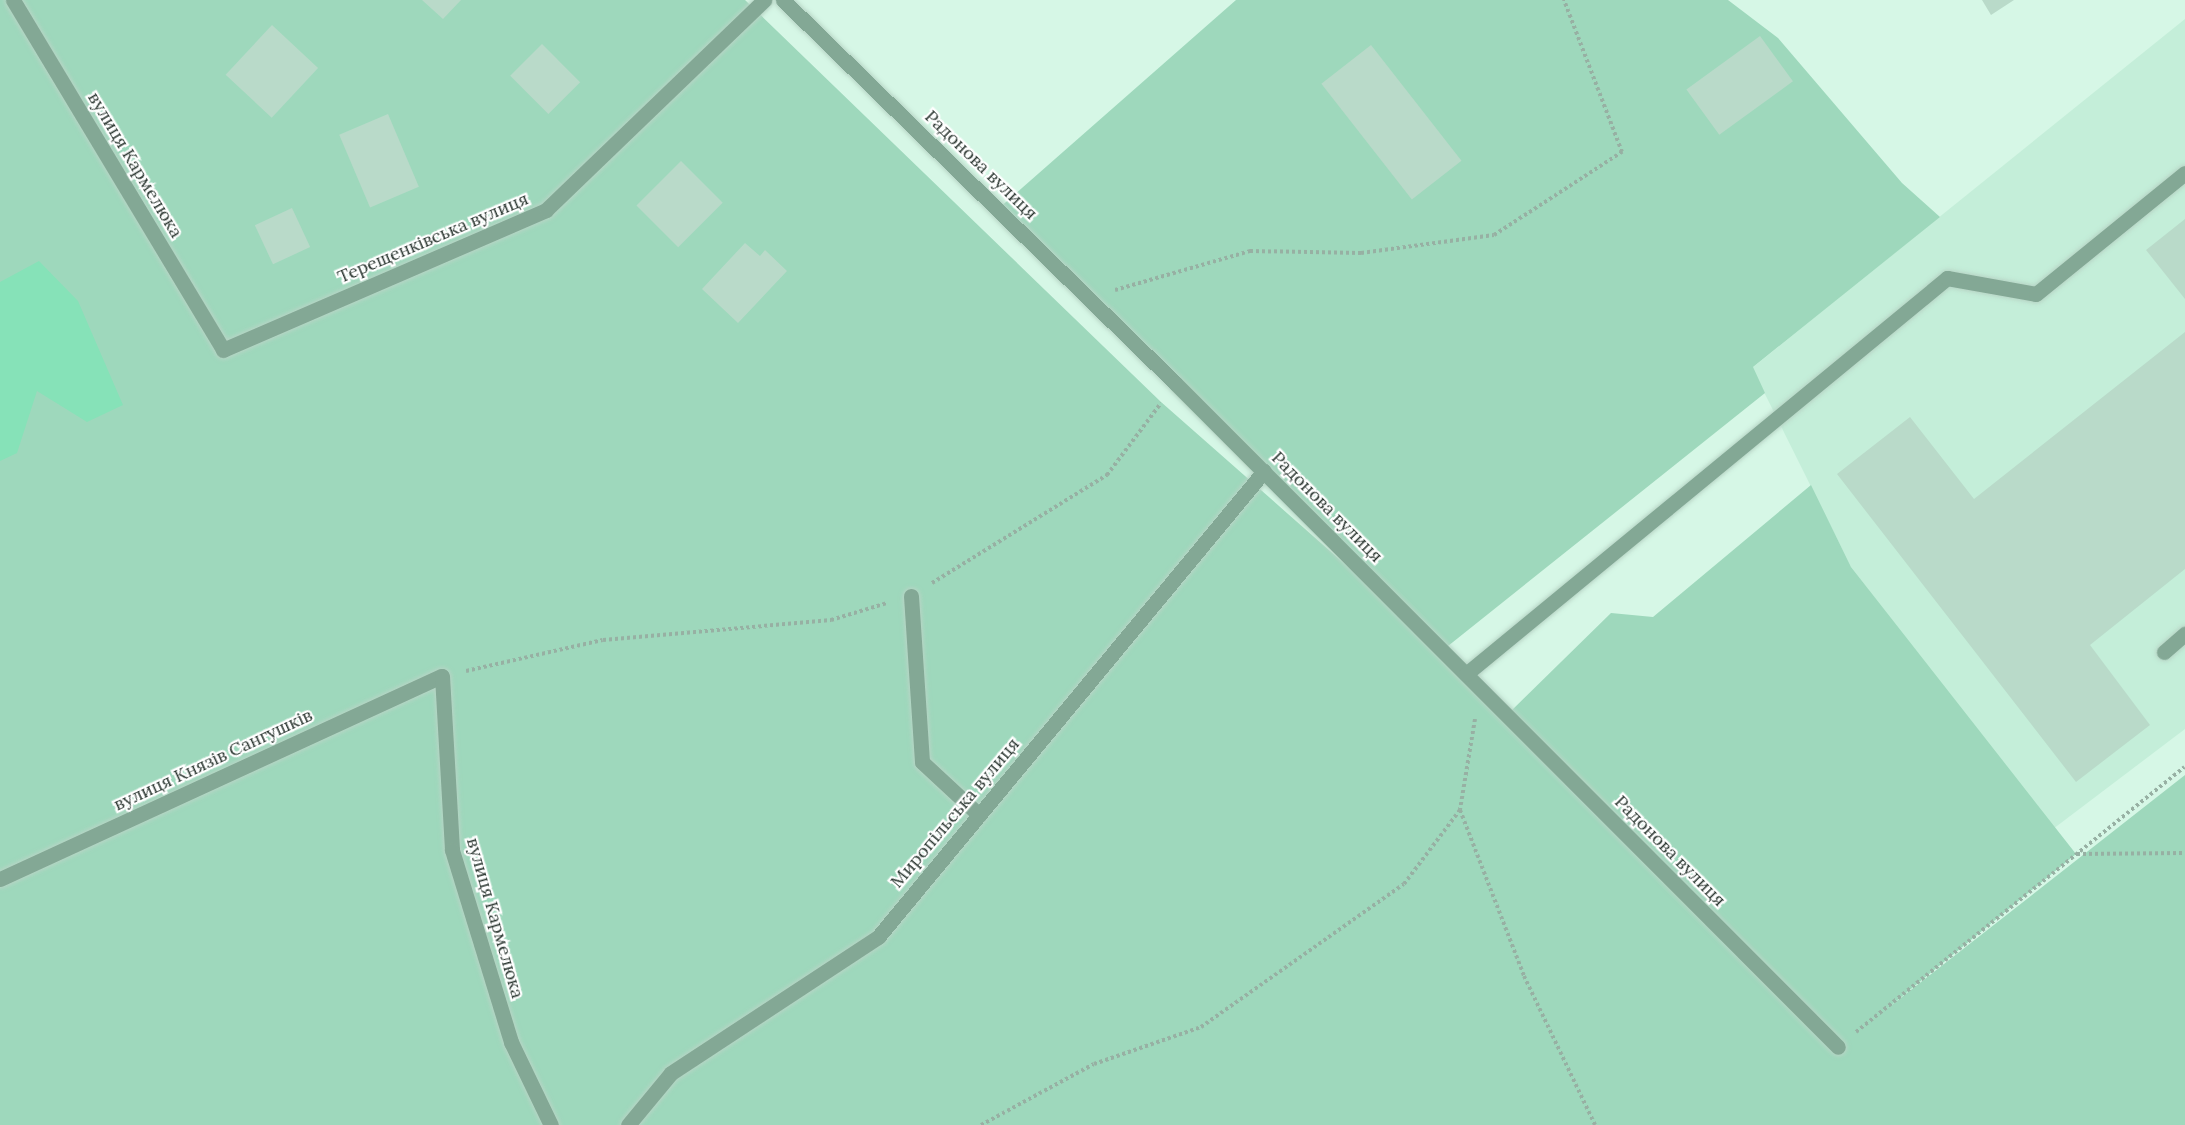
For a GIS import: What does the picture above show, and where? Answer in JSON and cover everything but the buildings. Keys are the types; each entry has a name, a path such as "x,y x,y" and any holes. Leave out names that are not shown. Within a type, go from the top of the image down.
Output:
{"street":[{"name":"вулиця Кармелюка","path":"13,0 223,351"},
{"name":"Терещенківська вулиця","path":"223,351 546,210 764,0"},
{"name":"Радонова вулиця","path":"783,0 1264,471 1838,1047"},
{"path":"1466,674 1947,279 2036,294 2185,173"},
{"name":"Миропільська вулиця","path":"628,1125 671,1073 878,937 1264,471"},
{"path":"911,596 922,762 979,815"},
{"path":"2164,652 2185,634"},
{"name":"вулиця Кармелюка","path":"442,676 452,850 511,1042 551,1125"},
{"name":"вулиця Князів Сангушків","path":"0,879 442,676"}],"path":[{"path":"1089,298 1250,251 1361,254 1494,235 1622,152 1564,0"},
{"path":"442,676 603,640 831,620 911,596 1107,475 1175,383"},
{"path":"981,1125 1094,1064 1200,1027 1404,884 1460,810 1480,688"},
{"path":"1838,1047 2185,767"},
{"path":"1460,810 1524,976 1595,1125"},
{"path":"2076,854 2185,853"}],"shaded area":[{"path":"0,0 745,0 1161,402 1431,640 998,209 1236,0 1728,0 1778,38 1902,183 1940,217 1753,367 1765,393 1443,650 1507,715 1611,613 1653,617 1811,485 1851,567 2076,854 1884,1011 2185,775 2185,1125 0,1125"},
{"path":"2185,19 2185,729 2053,829 1851,567 1752,368"},
{"path":"39,261 78,301 123,405 87,422 37,391 17,453 0,461 0,282"}]}
